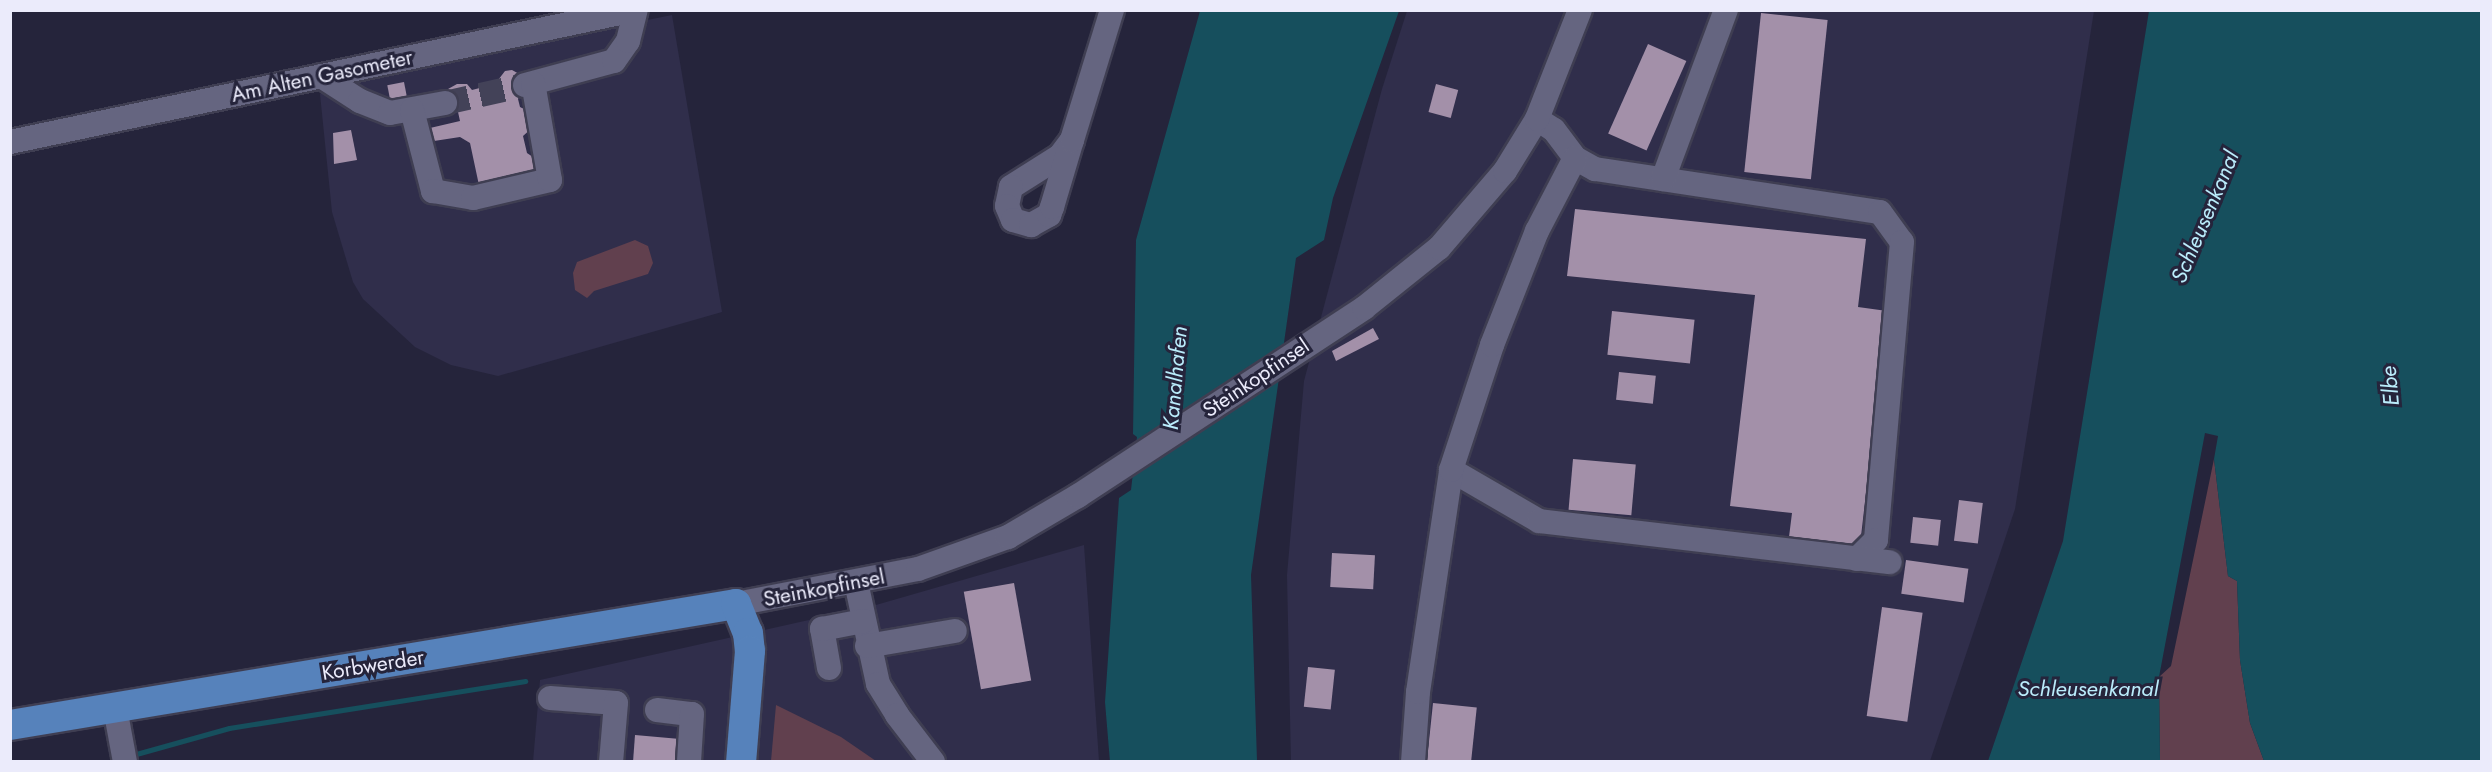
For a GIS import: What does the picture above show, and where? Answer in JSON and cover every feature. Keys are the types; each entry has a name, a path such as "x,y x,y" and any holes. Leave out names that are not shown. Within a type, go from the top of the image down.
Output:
{"main road":[{"name":"Korbwerder","path":"10,725 736,604"},
{"path":"736,604 748,633 750,651 741,762"}],"street":[{"name":"Am Alten Gasometer","path":"10,142 635,10"},
{"path":"412,110 433,191 473,198 550,180 529,84 614,61 628,41 635,10"},
{"path":"1072,140 1112,10"},
{"name":"Steinkopfinsel","path":"736,604 856,582 956,558 1017,532 1078,496 1405,278 1439,248 1492,188 1537,119 1581,10"},
{"path":"1663,179 1726,10"},
{"path":"321,76 360,101 387,112 412,110 445,102"},
{"path":"1537,119 1554,130 1575,158 1595,169 1880,213 1902,242 1876,540 1857,559"},
{"path":"1413,762 1418,692 1451,470 1492,345 1538,231 1575,158"},
{"path":"1451,470 1539,522 1890,562"},
{"path":"856,582 867,646 884,695 933,762"},
{"path":"829,668 822,628 863,621"},
{"path":"867,646 955,631"},
{"path":"550,698 616,703 611,762"},
{"path":"115,708 124,758"},
{"path":"657,710 692,714 689,762"}],"shaded area":[{"path":"1407,11 2094,11 2015,509 1930,761 1291,762 1287,575 1304,381 1382,89"},
{"path":"672,15 722,312 498,376 451,365 415,347 363,299 353,282 332,212 320,94 331,84"},
{"path":"635,240 648,246 653,263 648,274 594,291 587,298 575,290 573,273 577,262"},
{"path":"2214,459 2228,576 2237,581 2240,660 2250,723 2264,761 2160,761 2159,677 2171,666"},
{"path":"1084,545 1099,761 533,762 540,680 876,605"},
{"path":"776,705 841,737 876,761 771,761"}],"water":[{"name":"Kanalhafen","path":"1200,11 1399,11 1333,198 1324,240 1296,258 1251,575 1257,761 1110,762 1105,702 1119,498 1131,490 1137,437 1133,434 1136,240"},
{"path":"2149,11 2481,11 2481,761 2264,761 2250,723 2240,660 2237,581 2228,576 2214,459 2218,436 2205,433 2159,677 2160,761 1988,761 2063,541"}],"building":[{"path":"1761,13 1828,20 1811,179 1744,172"},
{"path":"1648,44 1686,61 1647,151 1608,134"},
{"path":"512,70 521,75 525,88 518,99 520,107 526,110 532,128 523,136 527,153 543,164 541,175 480,190 470,143 460,137 434,141 430,128 460,121 458,112 451,110 444,97 448,89 457,84 467,84 472,90 495,84 505,71"},
{"path":"404,82 407,98 390,101 387,85"},
{"path":"1436,84 1458,90 1451,118 1428,112"},
{"path":"351,130 357,160 334,164 333,133"},
{"path":"1575,209 1866,239 1858,307 1887,311 1860,545 1789,537 1792,513 1730,506 1755,295 1567,276"},
{"path":"1612,311 1695,320 1690,363 1607,355"},
{"path":"1373,328 1379,339 1336,361 1332,351"},
{"path":"1619,372 1656,376 1653,404 1616,400"},
{"path":"1573,459 1636,464 1631,515 1569,510"},
{"path":"1959,500 1983,503 1978,544 1954,541"},
{"path":"1913,517 1941,520 1938,546 1910,543"},
{"path":"1332,553 1375,555 1373,589 1330,587"},
{"path":"1906,560 1968,569 1964,602 1901,594"},
{"path":"1014,583 1031,680 981,689 964,592"},
{"path":"1882,607 1923,613 1907,722 1867,716"},
{"path":"1308,667 1335,670 1331,710 1304,707"},
{"path":"1433,703 1477,708 1471,762 1427,762"},
{"path":"635,735 680,739 678,762 633,762"}],"waterway":[{"path":"129,756 229,728 525,681"}],"tunnel":[{"path":"445,103 525,85"}],"water label":[{"name":"Schleusenkanal","path":"2205,217"},
{"name":"Elbe","path":"2390,386"},
{"name":"Schleusenkanal","path":"2088,689"}]}
